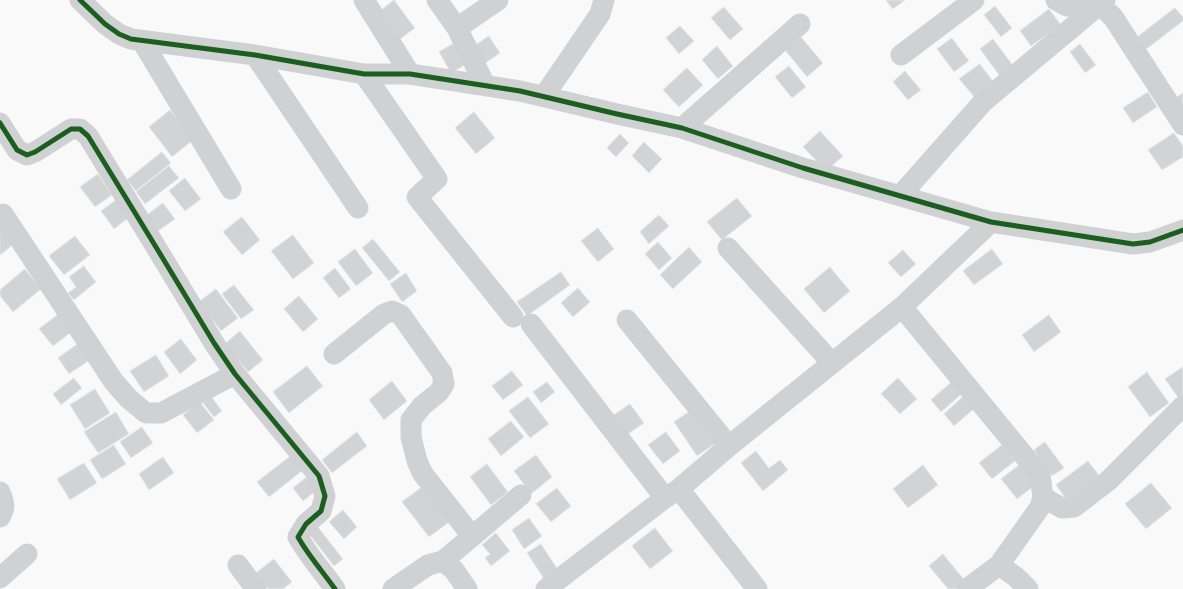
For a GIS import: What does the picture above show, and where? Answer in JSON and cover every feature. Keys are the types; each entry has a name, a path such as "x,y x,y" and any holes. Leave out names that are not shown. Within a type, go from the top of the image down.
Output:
{"street":[{"path":"80,0 105,24 119,34 131,39 255,55 364,74 410,74 485,85 544,96 682,128 803,168 991,222 1133,244 1150,242 1183,230"},
{"path":"364,0 410,74"},
{"path":"437,0 457,28 485,85"},
{"path":"457,28 498,0"},
{"path":"544,96 600,14 604,0"},
{"path":"901,55 974,0"},
{"path":"1056,0 1067,6 1102,2"},
{"path":"1102,2 1183,125"},
{"path":"900,196 983,102 1102,2"},
{"path":"682,128 800,24"},
{"path":"142,40 231,189"},
{"path":"255,55 358,208"},
{"path":"364,74 437,179 417,197 672,493 757,589"},
{"path":"0,123 17,150 27,155 35,152 71,129 80,129 88,136 214,343 235,374 319,476 325,496 321,510 306,524 298,537 304,549 336,589"},
{"path":"3,214 114,382 129,399 146,413 161,413 235,374"},
{"path":"546,589 672,493 902,306 991,222"},
{"path":"728,248 832,363"},
{"path":"902,306 1040,475 1043,497 1040,507 998,565 967,589"},
{"path":"334,354 384,314 392,311 401,315 442,373 444,384 439,392 422,406 411,420 411,437 417,461 423,474 472,536"},
{"path":"627,320 729,446"},
{"path":"1043,497 1062,508 1074,507 1108,481 1183,406"},
{"path":"0,492 5,504 0,517"},
{"path":"393,589 428,565 443,561 521,495"},
{"path":"0,578 27,554"},
{"path":"443,561 454,570 467,589"},
{"path":"238,565 256,589"},
{"path":"998,565 1016,577 1028,589"}],"building":[{"path":"394,0 415,28 400,39 379,12"},
{"path":"886,0 905,0 893,9"},
{"path":"995,6 1012,28 1001,37 984,15"},
{"path":"724,7 743,29 730,40 711,18"},
{"path":"1175,8 1183,17 1183,21 1145,50 1136,38"},
{"path":"1049,9 1061,25 1031,46 1020,31"},
{"path":"680,26 694,41 679,54 666,38"},
{"path":"489,36 500,53 484,64 473,47"},
{"path":"801,37 823,63 807,77 785,50"},
{"path":"952,38 969,61 954,72 937,49"},
{"path":"993,39 1015,68 1002,79 980,49"},
{"path":"458,41 470,62 451,73 439,52"},
{"path":"1080,44 1096,65 1085,73 1070,52"},
{"path":"717,46 733,66 718,79 702,60"},
{"path":"980,64 995,84 976,99 959,79"},
{"path":"789,66 806,87 792,98 775,77"},
{"path":"687,68 703,85 679,107 663,90"},
{"path":"905,71 921,90 908,100 893,82"},
{"path":"1148,92 1157,107 1133,123 1123,108"},
{"path":"1183,93 1183,113 1174,99"},
{"path":"170,110 193,140 172,157 149,127"},
{"path":"474,112 495,138 476,154 455,128"},
{"path":"820,131 843,156 826,171 803,147"},
{"path":"1174,133 1183,146 1183,157 1162,170 1148,150"},
{"path":"620,134 629,143 616,157 607,148"},
{"path":"644,142 662,159 649,173 632,156"},
{"path":"162,152 171,163 136,191 127,180"},
{"path":"169,166 179,178 145,204 136,192"},
{"path":"98,174 112,195 95,207 80,187"},
{"path":"185,178 201,199 185,211 169,191"},
{"path":"119,198 132,215 114,229 101,211"},
{"path":"737,198 752,216 722,240 707,222"},
{"path":"163,203 175,219 158,231 146,216"},
{"path":"659,215 669,226 649,244 640,232"},
{"path":"242,217 260,240 242,255 223,232"},
{"path":"0,226 14,244 0,255"},
{"path":"598,228 614,249 598,262 581,241"},
{"path":"293,235 314,263 293,279 271,251"},
{"path":"75,236 90,255 64,275 49,256"},
{"path":"373,239 400,272 389,281 362,248"},
{"path":"658,242 672,258 659,270 645,254"},
{"path":"689,247 702,262 673,289 660,275"},
{"path":"355,249 373,273 356,286 338,262"},
{"path":"992,249 1003,264 974,285 963,271"},
{"path":"903,250 916,264 901,277 888,263"},
{"path":"84,266 96,282 74,300 68,293 76,287 69,277"},
{"path":"830,267 850,291 824,313 804,289"},
{"path":"335,268 351,289 339,298 323,278"},
{"path":"25,269 41,289 13,312 0,296 0,290"},
{"path":"561,272 570,285 527,316 517,302"},
{"path":"406,273 417,291 402,302 390,284"},
{"path":"234,285 254,310 241,319 222,294"},
{"path":"578,288 590,302 573,317 561,303"},
{"path":"216,289 238,318 221,331 199,302"},
{"path":"299,296 318,319 303,332 284,309"},
{"path":"60,313 73,331 53,346 39,329"},
{"path":"1049,315 1061,332 1034,352 1022,335"},
{"path":"240,331 263,360 248,372 225,344"},
{"path":"181,339 197,360 180,374 164,352"},
{"path":"82,341 94,357 69,374 58,358"},
{"path":"156,355 169,376 144,392 130,371"},
{"path":"307,366 323,386 289,413 273,392"},
{"path":"1183,367 1183,397 1179,399 1165,379"},
{"path":"512,371 523,385 503,400 492,386"},
{"path":"1147,372 1169,403 1150,417 1128,387"},
{"path":"74,378 82,388 61,405 53,394"},
{"path":"898,378 917,399 900,414 881,394"},
{"path":"954,380 964,392 941,412 931,400"},
{"path":"392,381 407,401 384,420 369,400"},
{"path":"547,382 555,392 541,403 533,392"},
{"path":"95,389 110,413 85,429 70,405"},
{"path":"965,395 976,407 954,426 944,414"},
{"path":"211,396 222,411 214,417 203,403"},
{"path":"528,397 549,424 530,438 509,411"},
{"path":"200,402 214,420 197,433 183,415"},
{"path":"630,404 644,423 628,434 614,415"},
{"path":"693,409 716,443 697,456 674,422"},
{"path":"116,412 129,434 98,453 84,432"},
{"path":"511,421 524,437 501,456 488,439"},
{"path":"142,427 153,443 131,458 120,442"},
{"path":"357,432 367,446 332,473 322,460"},
{"path":"666,432 680,451 663,464 648,445"},
{"path":"1045,442 1064,468 1052,476 1034,450"},
{"path":"114,445 126,464 102,479 90,460"},
{"path":"1002,445 1015,461 992,479 979,463"},
{"path":"756,451 769,468 780,460 788,470 763,491 741,463"},
{"path":"292,455 303,470 269,497 257,482"},
{"path":"536,455 552,477 531,494 514,471"},
{"path":"163,457 174,473 149,490 139,474"},
{"path":"1088,461 1099,475 1067,500 1056,485"},
{"path":"84,463 97,483 70,500 57,479"},
{"path":"1022,463 1038,483 1017,499 1001,479"},
{"path":"487,464 508,492 491,505 470,477"},
{"path":"923,465 938,485 908,508 893,489"},
{"path":"307,477 317,490 303,501 293,488"},
{"path":"1151,483 1172,508 1146,529 1125,504"},
{"path":"425,485 452,520 429,537 402,502"},
{"path":"557,488 571,506 551,522 536,504"},
{"path":"343,510 357,527 344,539 329,522"},
{"path":"529,518 542,536 524,549 512,530"},
{"path":"318,527 343,559 334,566 309,534"},
{"path":"655,528 673,551 650,569 632,546"},
{"path":"496,533 510,551 491,566 485,558 490,554 482,545"},
{"path":"541,544 562,576 548,585 527,553"},
{"path":"943,554 966,582 957,589 948,589 929,566"},
{"path":"274,559 292,582 283,589 268,589 256,573"}],"cycle path":[{"path":"80,0 105,24 119,34 131,39 255,55 364,74 410,74 520,91 682,128 803,168 991,222 1133,244 1150,242 1183,230"},
{"path":"0,123 17,150 27,155 35,152 71,129 80,129 88,136 214,343 235,374 319,476 325,496 321,511 306,524 298,537 335,589"}]}
